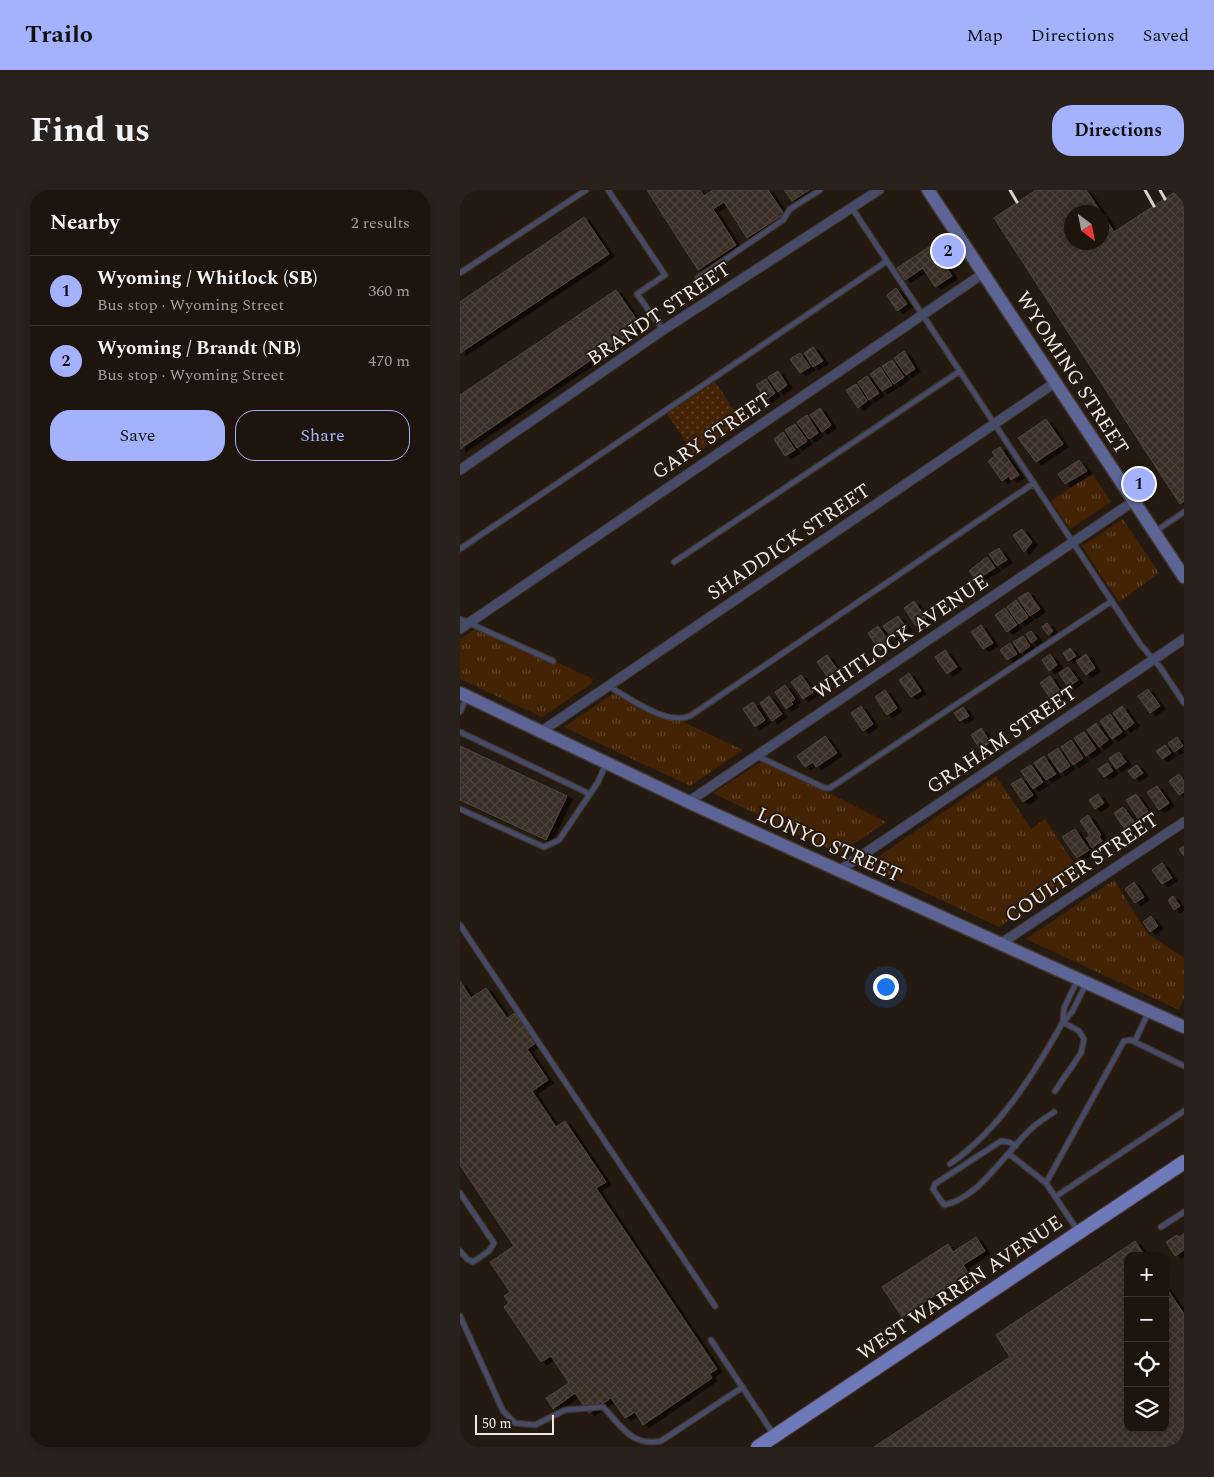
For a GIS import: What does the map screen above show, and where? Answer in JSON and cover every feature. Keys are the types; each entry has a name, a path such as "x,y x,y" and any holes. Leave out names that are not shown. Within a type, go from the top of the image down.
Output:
{"main road":[{"name":"WEST WARREN AVENUE","path":"758,1447 1184,1162"}],"street":[{"name":"BRANDT STREET","path":"460,470 662,330 879,190"},
{"name":"WYOMING STREET","path":"928,190 1184,576"},
{"name":"GARY STREET","path":"460,629 984,273"},
{"name":"SHADDICK STREET","path":"542,731 1056,382"},
{"name":"WHITLOCK AVENUE","path":"688,802 1134,501"},
{"name":"GRAHAM STREET","path":"840,870 1184,639"},
{"name":"LONYO STREET","path":"464,695 688,802 1183,1025"},
{"name":"COULTER STREET","path":"1000,944 1184,822"}],"lane":[{"path":"460,273 586,190"},
{"path":"608,190 665,275 637,294 662,330"},
{"path":"698,278 784,220 790,209 820,190"},
{"path":"852,208 1112,601 1184,703"},
{"path":"460,549 887,261"},
{"path":"674,562 960,371"},
{"path":"608,686 661,715 674,720 681,720 690,716 1034,483"},
{"path":"1154,532 1184,512"},
{"path":"756,756 825,788 830,788 1112,601"},
{"path":"460,618 553,661"},
{"path":"460,712 464,695"},
{"path":"460,732 590,794"},
{"path":"460,810 544,847 558,840 590,794 606,763"},
{"path":"460,925 715,1306"},
{"path":"1064,1022 1064,1008 1082,981"},
{"path":"950,1164 966,1152 1015,1100 1072,1012 1082,981"},
{"path":"1135,1042 1150,1011"},
{"path":"1055,1091 1082,1053 1084,1039 1078,1030 1064,1022"},
{"path":"1046,1183 1124,1041 1131,1040 1184,1066"},
{"path":"1055,1197 1184,1111"},
{"path":"1016,1146 1009,1142 1001,1141 935,1184 933,1189 944,1205 952,1203 971,1191 1009,1154 1032,1128 1054,1112"},
{"path":"1009,1154 1046,1183 1079,1232"},
{"path":"460,1193 494,1243 489,1251 473,1262 467,1259 460,1251"},
{"path":"1162,1226 1184,1212"},
{"path":"460,1316 503,1411 515,1424 535,1424 565,1410 603,1407 624,1432 636,1441 649,1445 661,1441 742,1387"},
{"path":"711,1340 774,1436"}],"green space":[{"path":"715,382 742,422 694,454 667,414"},
{"path":"1092,473 1111,502 1070,529 1051,501"},
{"path":"1123,519 1159,573 1119,602 1082,546"},
{"path":"480,626 593,679 591,684 542,717 460,679 460,639"},
{"path":"617,691 743,750 690,786 564,727"},
{"path":"764,760 886,822 839,854 713,793"},
{"path":"996,776 1031,829 1045,819 1080,873 999,927 866,865"},
{"path":"1114,880 1148,934 1184,958 1184,998 1179,1010 1026,939"}],"building":[{"path":"647,190 700,190 704,196 713,190 768,190 784,214 747,238 724,202 713,209 736,245 698,270"},
{"path":"784,190 809,190 792,201"},
{"path":"1036,190 1086,190 1096,205 1064,205 1064,250 1109,250 1109,224 1114,232 1178,190 1182,190 1184,193 1184,501 1180,504 994,218"},
{"path":"584,217 609,254 460,353 460,302"},
{"path":"932,245 952,276 935,287 923,268 905,280 897,268"},
{"path":"896,288 907,304 897,311 887,295"},
{"path":"616,290 641,326 460,449 460,395"},
{"path":"813,347 823,361 813,367 804,353"},
{"path":"904,351 915,369 906,375 894,358"},
{"path":"800,353 810,367 800,373 790,359"},
{"path":"892,360 904,377 894,384 882,366"},
{"path":"880,367 892,385 882,391 870,374"},
{"path":"778,371 787,385 778,392 768,377"},
{"path":"867,376 879,393 869,400 858,382"},
{"path":"766,379 775,393 766,400 756,385"},
{"path":"856,384 867,401 858,408 846,390"},
{"path":"820,408 831,425 822,432 810,415"},
{"path":"807,415 818,433 809,439 797,422"},
{"path":"1046,419 1063,444 1036,462 1018,438"},
{"path":"795,424 807,441 797,448 785,430"},
{"path":"783,432 795,450 785,456 774,439"},
{"path":"1000,447 1019,475 1011,480 1009,476 1002,481 988,461 995,456 992,452"},
{"path":"1079,460 1087,471 1065,484 1058,474"},
{"path":"1022,529 1032,542 1024,552 1013,535"},
{"path":"999,548 1007,560 997,566 989,554"},
{"path":"987,557 995,568 976,580 969,571"},
{"path":"1028,592 1040,609 1030,616 1018,598"},
{"path":"1016,600 1028,617 1019,624 1007,607"},
{"path":"914,601 926,619 916,626 904,608"},
{"path":"1005,608 1017,625 1007,632 995,615"},
{"path":"898,616 907,628 892,638 883,626"},
{"path":"1047,623 1053,631 1048,635 1042,627"},
{"path":"981,625 993,643 983,649 971,632"},
{"path":"878,626 890,643 880,650 868,633"},
{"path":"1031,631 1037,639 1031,643 1026,634"},
{"path":"1023,636 1030,646 1020,653 1013,642"},
{"path":"1010,643 1017,654 1007,660 1000,650"},
{"path":"1070,648 1076,656 1068,661 1063,653"},
{"path":"945,650 957,667 947,674 935,657"},
{"path":"1050,654 1057,665 1049,671 1042,660"},
{"path":"1086,654 1095,668 1086,675 1076,661"},
{"path":"827,655 839,672 829,679 817,662"},
{"path":"1068,667 1078,680 1068,687 1059,673"},
{"path":"909,673 921,691 911,697 899,680"},
{"path":"801,675 813,692 803,699 791,682"},
{"path":"1050,676 1062,694 1052,701 1040,683"},
{"path":"785,685 795,699 791,702 793,704 786,709 775,692"},
{"path":"1148,689 1160,706 1150,713 1138,696"},
{"path":"885,690 897,708 887,715 875,697"},
{"path":"769,696 782,714 772,721 760,703"},
{"path":"753,702 765,720 755,727 743,709"},
{"path":"861,706 873,724 863,731 851,713"},
{"path":"1122,706 1134,723 1125,730 1113,713"},
{"path":"963,707 969,716 960,721 954,713"},
{"path":"1110,714 1122,732 1112,739 1100,721"},
{"path":"1096,723 1108,740 1099,747 1087,730"},
{"path":"981,728 990,742 980,749 971,735"},
{"path":"1084,732 1096,749 1086,756 1074,738"},
{"path":"825,736 837,753 816,767 813,762 805,767 797,756"},
{"path":"1177,737 1183,746 1174,752 1168,743"},
{"path":"1071,740 1083,758 1073,765 1061,747"},
{"path":"1165,745 1171,753 1162,759 1156,751"},
{"path":"460,746 567,796 546,840 460,800"},
{"path":"1058,748 1070,766 1060,773 1048,755"},
{"path":"1119,752 1126,762 1116,769 1109,758"},
{"path":"1044,756 1056,774 1046,780 1034,763"},
{"path":"1107,763 1113,771 1104,777 1098,769"},
{"path":"1031,765 1043,782 1033,789 1021,771"},
{"path":"1137,765 1143,773 1134,779 1128,771"},
{"path":"1179,774 1184,781 1184,792 1179,795 1169,781"},
{"path":"1021,778 1033,795 1023,802 1011,784"},
{"path":"1157,786 1169,803 1159,810 1147,792"},
{"path":"1098,794 1104,803 1095,809 1089,800"},
{"path":"1136,794 1148,811 1138,818 1126,800"},
{"path":"1123,807 1136,824 1126,831 1114,813"},
{"path":"1088,815 1101,835 1099,836 1102,841 1092,848 1086,838 1090,836 1080,821"},
{"path":"1075,829 1089,850 1077,858 1062,837"},
{"path":"1184,846 1184,856 1179,849"},
{"path":"1162,863 1172,878 1162,884 1152,870"},
{"path":"1134,882 1144,897 1135,903 1125,889"},
{"path":"1173,896 1180,906 1174,910 1168,900"},
{"path":"1151,916 1158,926 1150,932 1143,922"},
{"path":"460,981 471,998 486,988 507,1018 515,1013 536,1043 527,1049 548,1080 532,1091 556,1127 565,1121 606,1182 596,1188 717,1369 709,1374 712,1378 643,1425 635,1412 625,1418 611,1398 589,1413 575,1393 553,1409 546,1398 569,1383 551,1356 541,1362 504,1307 509,1303 504,1296 510,1292 490,1262 514,1246 460,1165"},
{"path":"1184,1234 1184,1250 1175,1256 1166,1242 1177,1235 1179,1237"},
{"path":"976,1237 985,1251 963,1265 968,1273 902,1317 882,1287 948,1244 953,1252"},
{"path":"1135,1241 1142,1252 1124,1252 1124,1432 1169,1432 1169,1292 1184,1314 1184,1447 874,1447 1010,1357 996,1335"}],"railway":[{"path":"1010,190 1017,202"},
{"path":"1145,190 1154,206"},
{"path":"1160,190 1165,199"}],"place":[{"name":"Wyoming / Brandt (NB)","path":"948,251"},
{"name":"Wyoming / Whitlock (SB)","path":"1139,484"}]}
